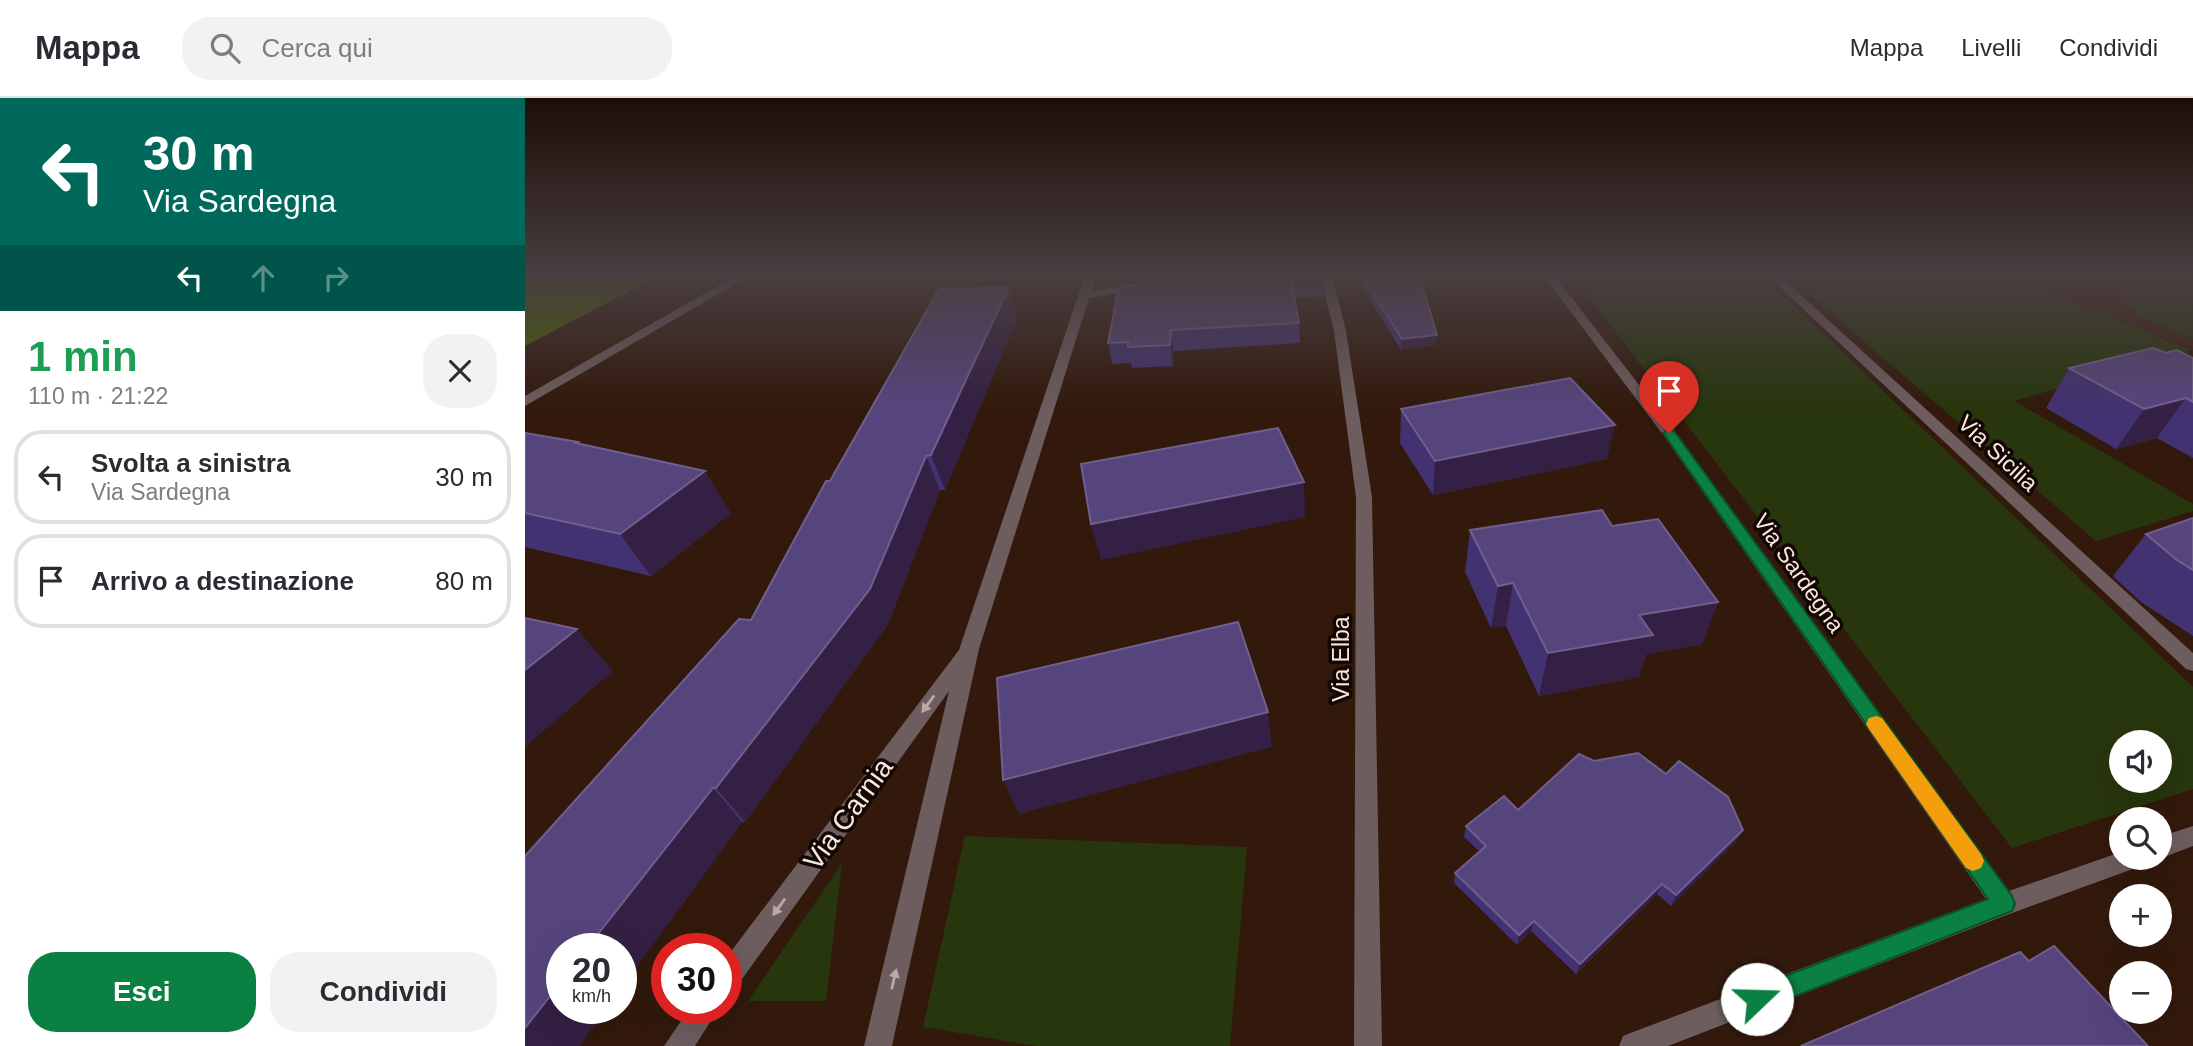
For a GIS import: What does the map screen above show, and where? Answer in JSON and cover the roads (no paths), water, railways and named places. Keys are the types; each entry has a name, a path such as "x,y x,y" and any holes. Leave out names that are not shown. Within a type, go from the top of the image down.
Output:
{"street":[{"path":"525,402 669,319"},
{"name":"Via Carnia","path":"879,1046 969,649 1075,319"},
{"name":"Via Elba","path":"1337,319 1364,497 1368,1046"},
{"name":"Via Sardegna","path":"1582,319 1669,433 2004,904"},
{"name":"Via Sicilia","path":"1820,319 2193,664"},
{"name":"Via Carnia","path":"742,958 969,649"},
{"path":"2172,843 2193,836"},
{"path":"1633,1046 2109,867"},
{"path":"678,1046 694,1024"}]}
